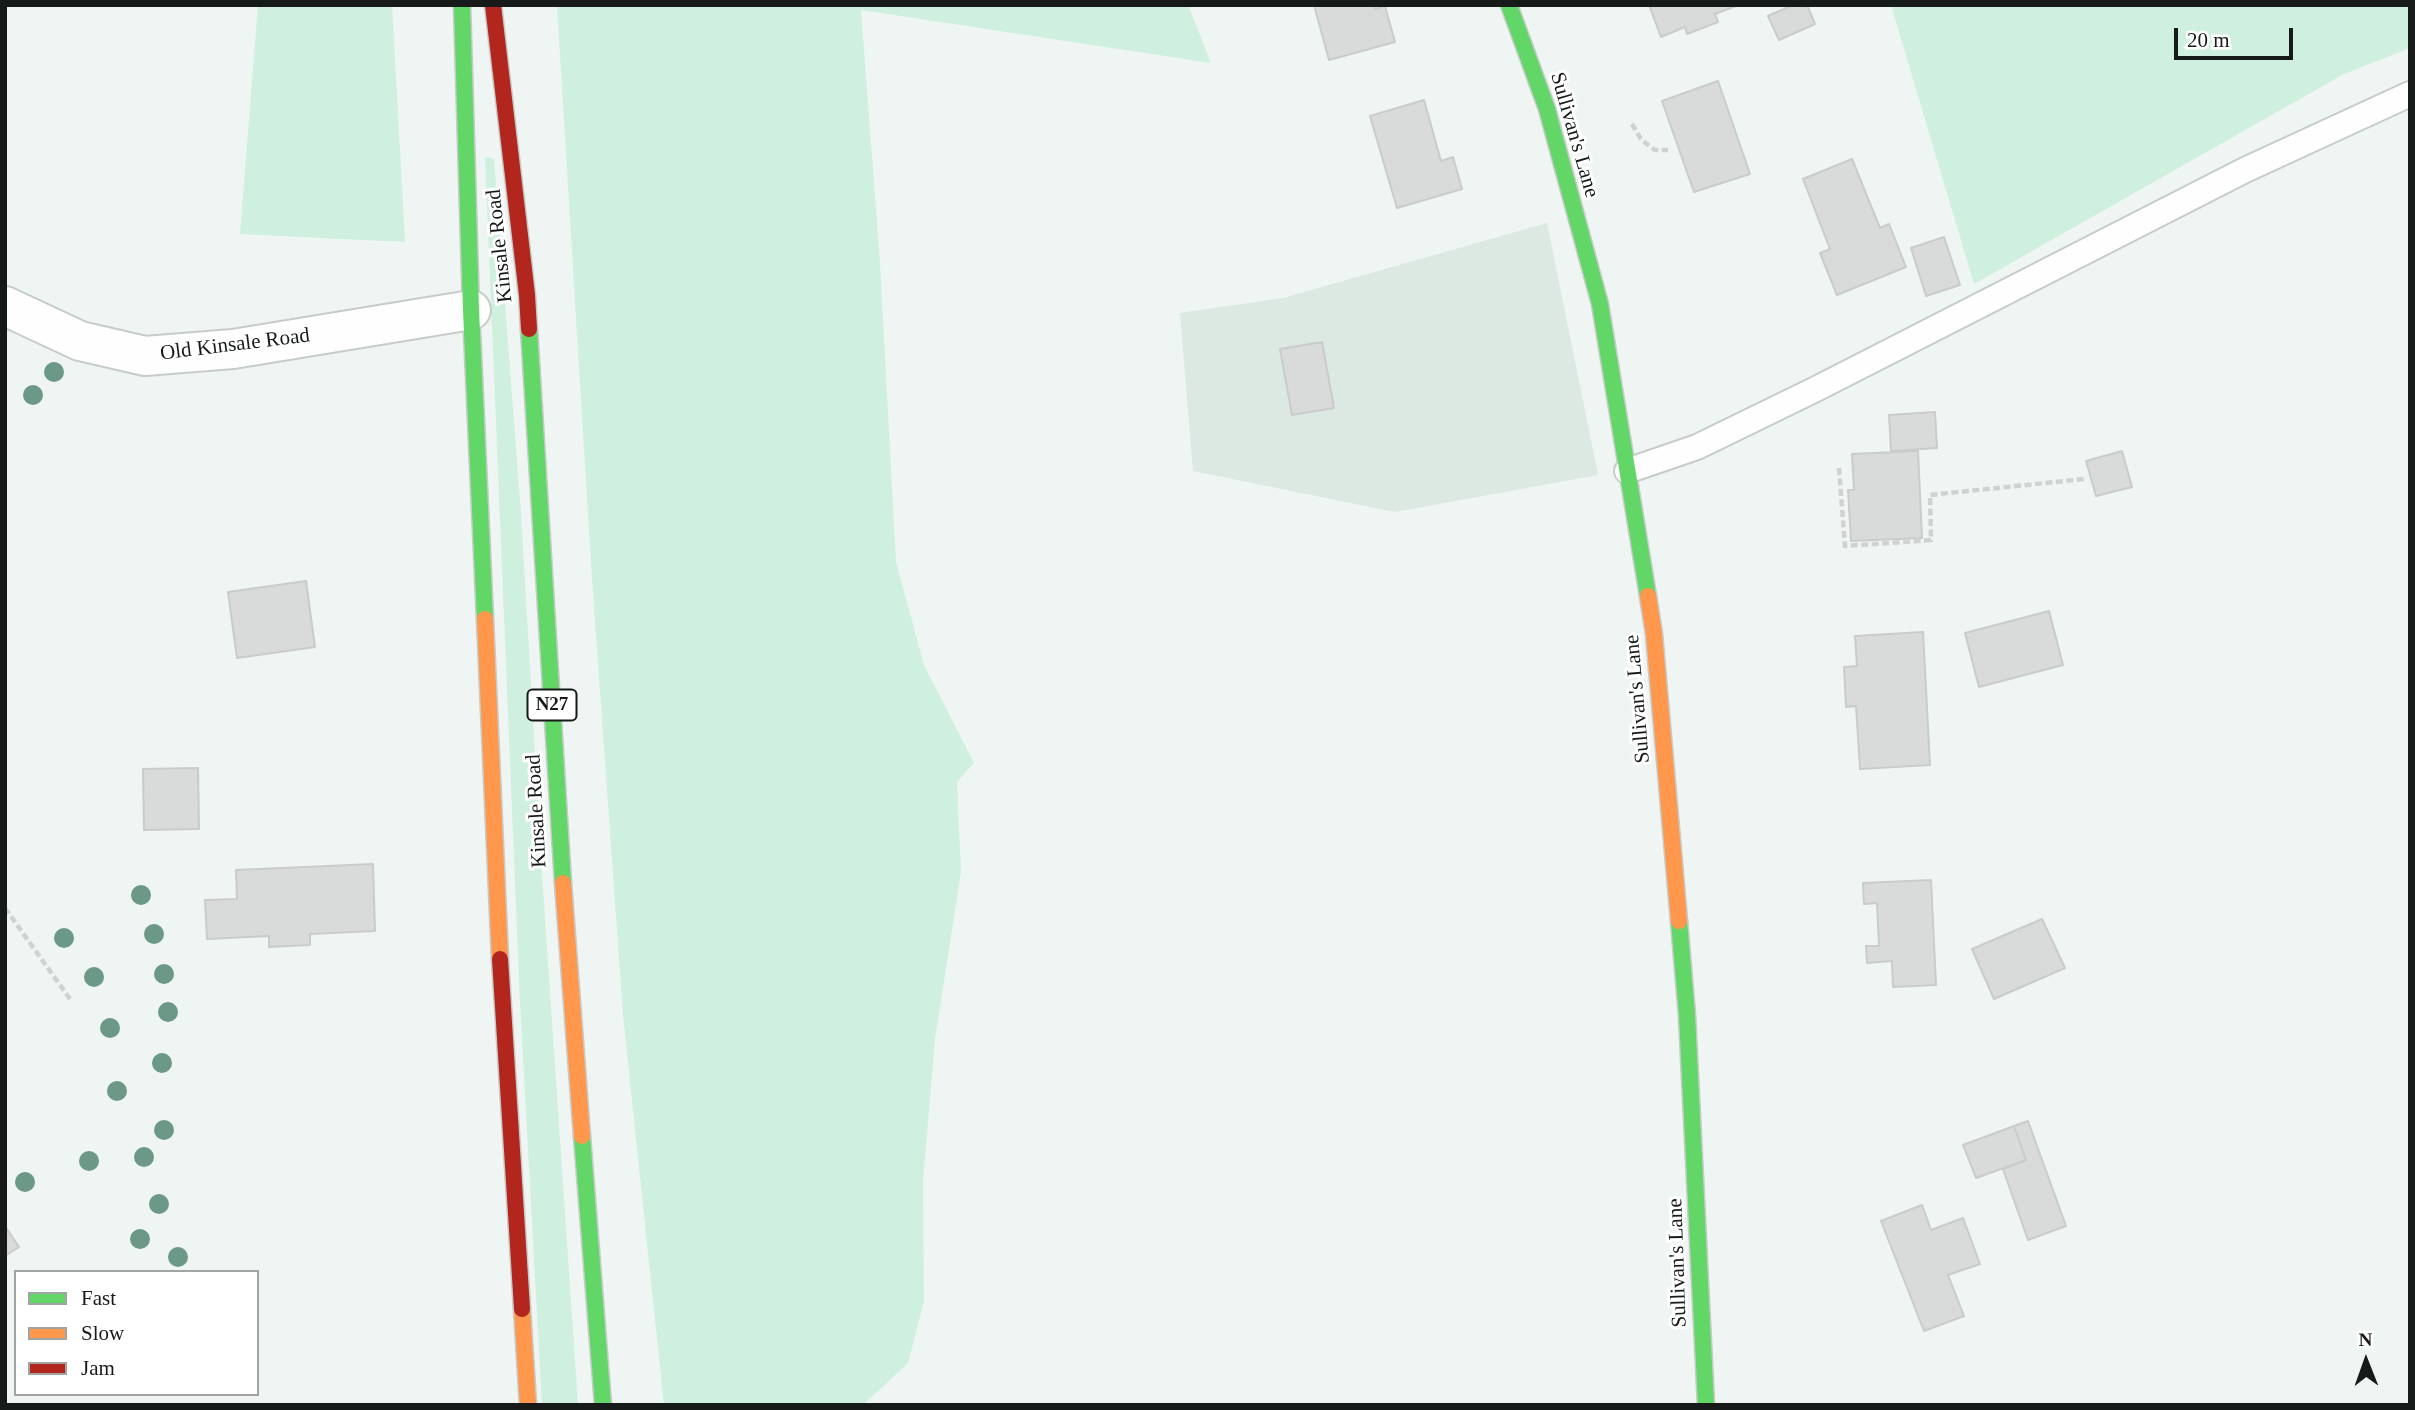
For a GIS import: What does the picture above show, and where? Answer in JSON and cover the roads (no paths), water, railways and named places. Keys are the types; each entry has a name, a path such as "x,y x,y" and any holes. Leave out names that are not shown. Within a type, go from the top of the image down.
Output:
{"main road":[{"name":"Kinsale Road","path":"462,5 471,310 498,922 528,1405"},
{"name":"Kinsale Road","path":"494,5 527,295 566,933 603,1405"},
{"name":"Sullivan's Lane","path":"1510,5 1547,109 1600,304 1654,634 1686,1001 1706,1405"}],"street":[{"name":"Old Kinsale Road","path":"5,306 80,341 145,356 233,349 471,310"}],"lane":[{"path":"1628,471 1709,442 2245,170 2410,94"}]}
